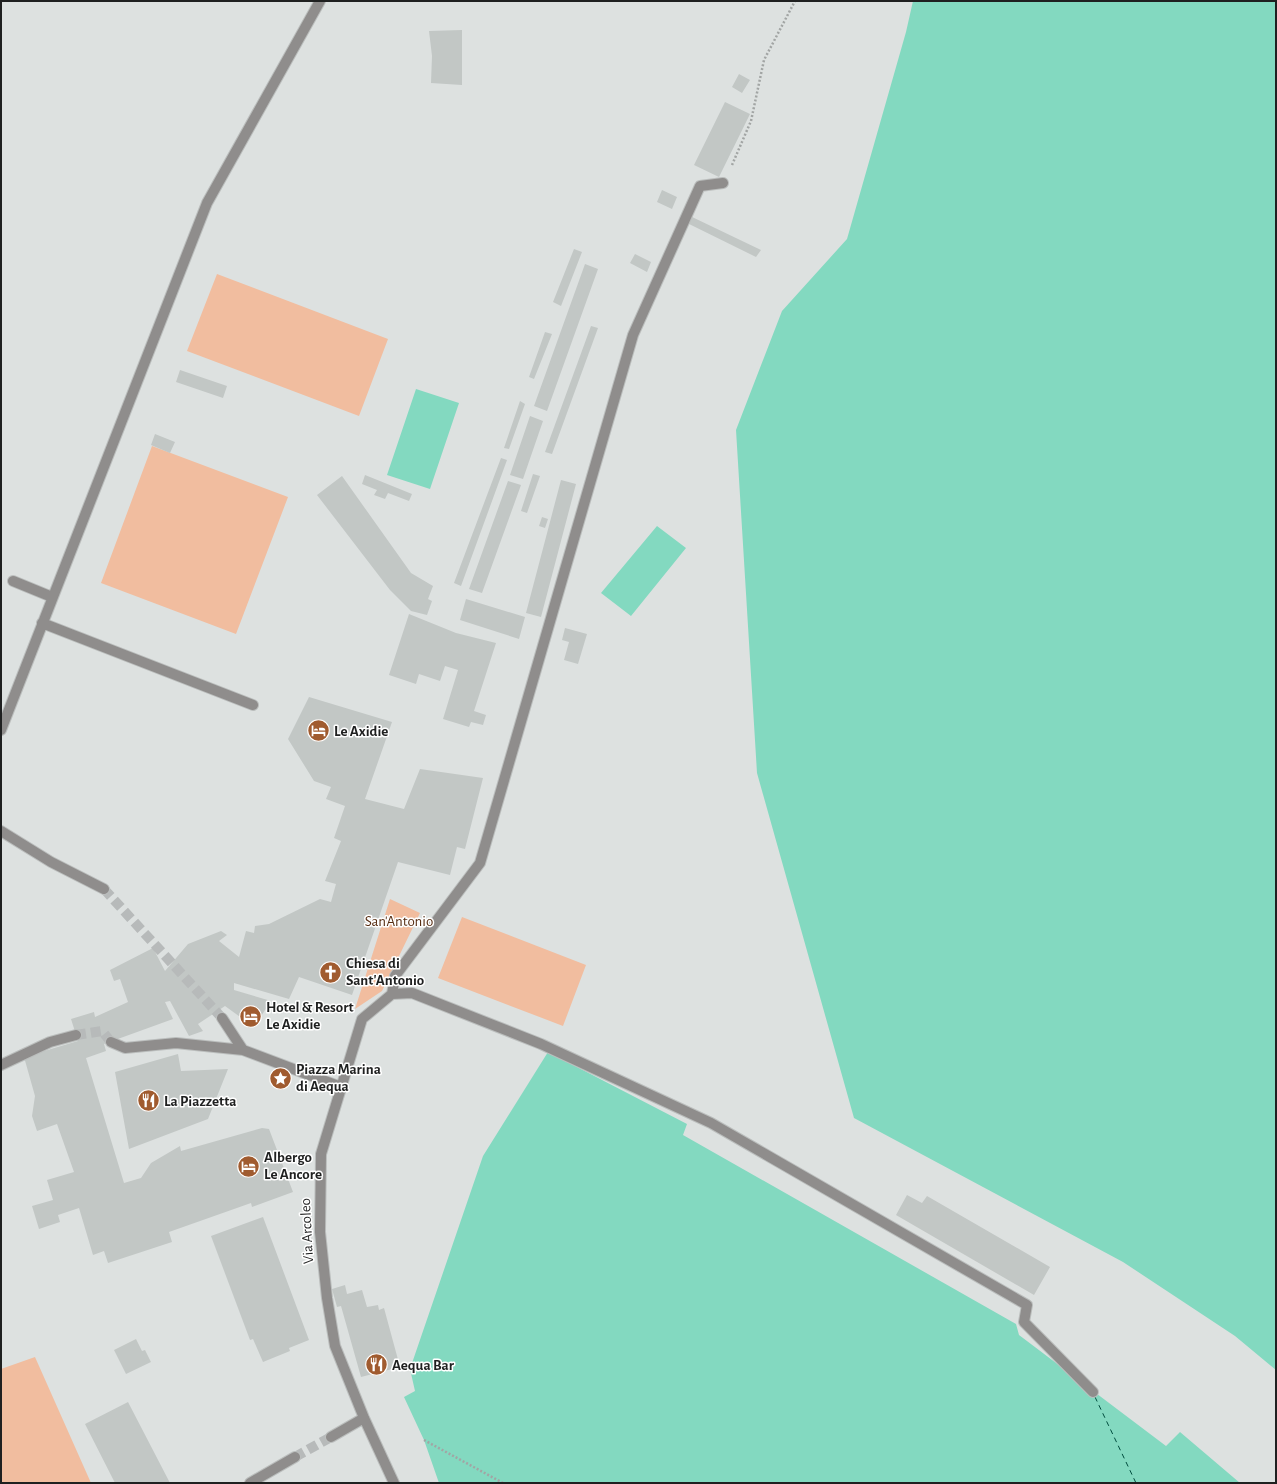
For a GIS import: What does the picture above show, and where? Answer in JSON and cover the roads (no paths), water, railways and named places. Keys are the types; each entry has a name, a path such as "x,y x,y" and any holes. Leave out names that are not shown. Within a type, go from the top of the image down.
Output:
{"street":[{"path":"1,730 207,202 320,1"},
{"path":"724,183 700,186 633,335 480,863 395,976 392,994 412,993 541,1044 711,1123 1027,1305 1024,1322 1093,1392"},
{"path":"13,581 52,597"},
{"path":"42,623 253,705"},
{"path":"1,831 52,862 104,889"},
{"name":"Via Arcoleo","path":"392,994 362,1019 321,1154 320,1232 327,1298 335,1346 364,1418 394,1483"},
{"path":"222,1018 243,1050"},
{"path":"1,1065 50,1042 76,1035"},
{"path":"111,1042 125,1048 176,1043 243,1050 341,1088"},
{"path":"331,1437 364,1418"},
{"path":"250,1483 296,1457"}],"tunnel":[{"path":"104,889 222,1018"},
{"path":"76,1035 102,1031 111,1042"},
{"path":"295,1457 331,1437"}],"place":[{"name":"Le Axidie","path":"319,731"},
{"name":"Chiesa di Sant'Antonio","path":"331,972"},
{"name":"Hotel & Resort Le Axidie","path":"250,1016"},
{"name":"Piazza Marina di Aequa","path":"281,1078"},
{"name":"La Piazzetta","path":"148,1101"},
{"name":"Albergo Le Ancore","path":"248,1166"},
{"name":"Aequa Bar","path":"377,1365"}],"park label":[{"name":"San'Antonio","path":"399,921"}]}
